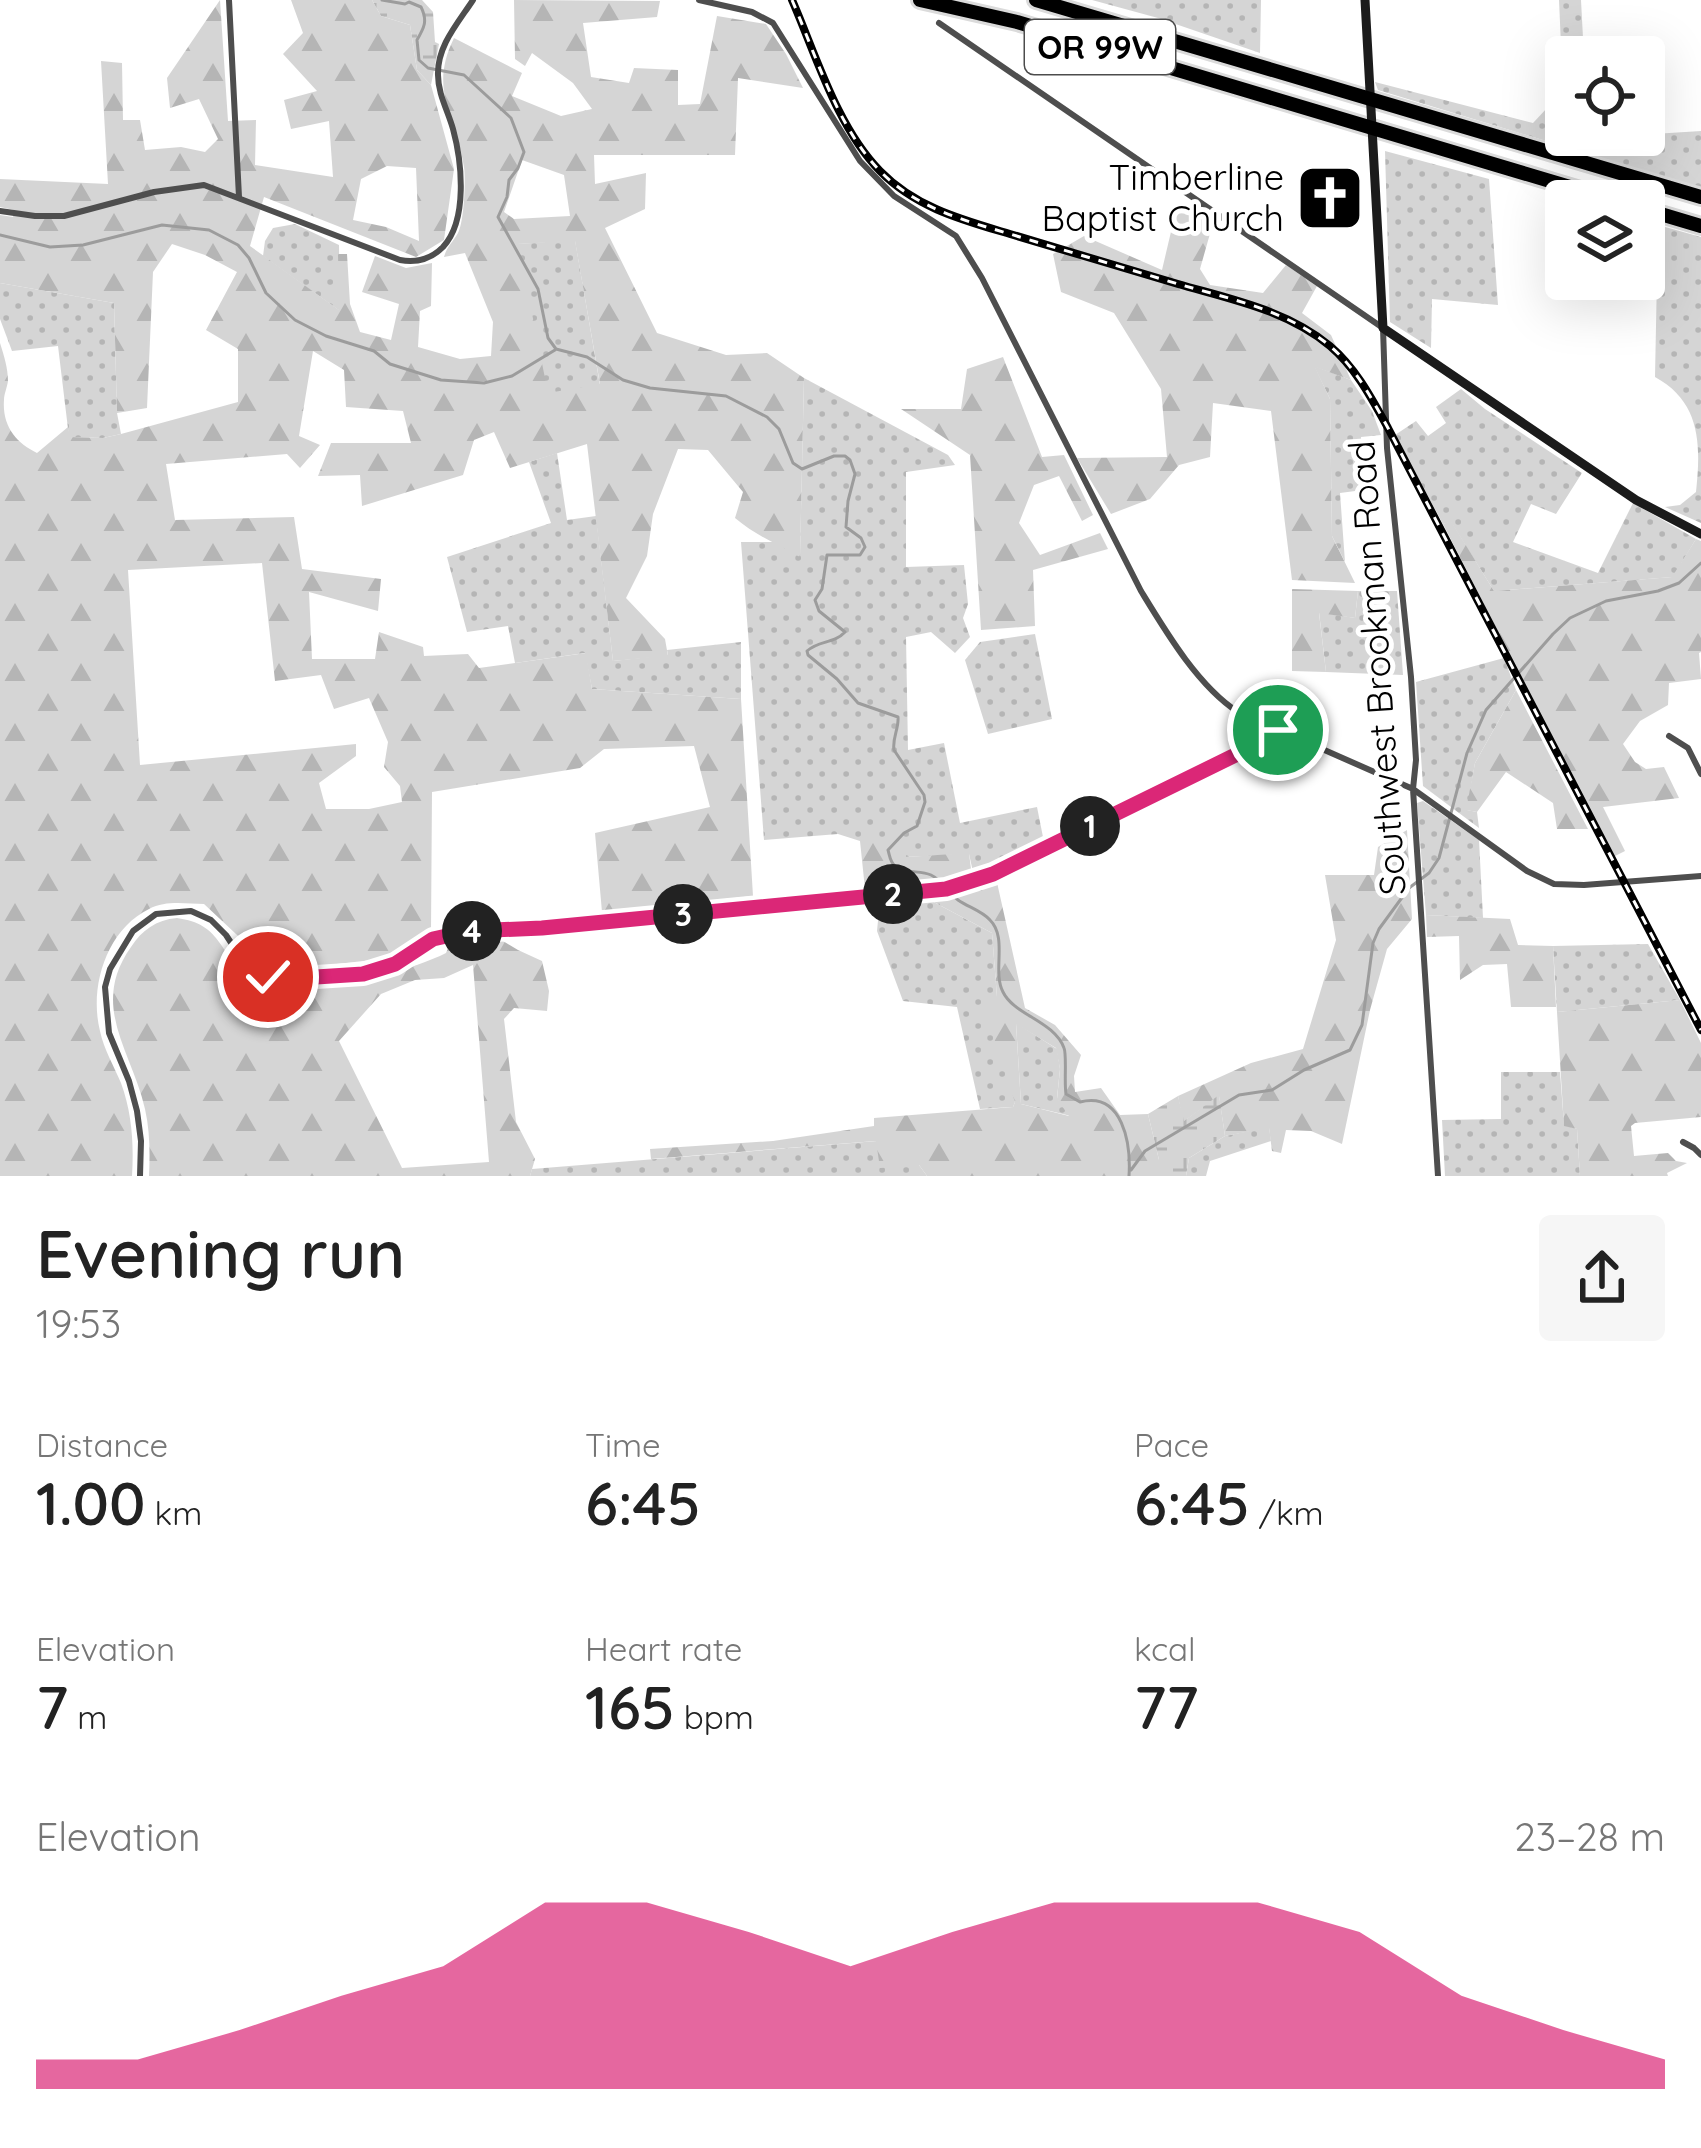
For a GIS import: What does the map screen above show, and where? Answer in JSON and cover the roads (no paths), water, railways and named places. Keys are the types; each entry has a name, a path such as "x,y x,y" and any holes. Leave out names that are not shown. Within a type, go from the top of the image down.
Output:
{"highway":[{"name":"OR 99W","path":"920,0 998,17 1546,180"},
{"name":"OR 99W","path":"1036,0 1701,197"},
{"path":"1665,215 1701,226"}],"street":[{"path":"230,0 239,197"},
{"path":"0,211 64,216 154,192 211,187 400,260 417,261 435,254 455,227 460,188 454,132 437,73 441,53 473,0"},
{"path":"699,0 752,11 773,23 860,161 894,196 956,236 1156,616 1223,702 1413,789 1527,872 1554,884 1701,877"},
{"name":"Southwest Brookman Road","path":"1365,0 1388,448 1411,676 1413,789 1438,1176"},
{"path":"939,23 1636,500 1701,534"},
{"path":"1374,156 1397,136"},
{"path":"140,1176 137,1111 109,1033 105,987 133,931 156,914 191,910 211,920 245,964 268,977 285,979 363,974 395,964 433,939 469,931 929,892 993,874 1278,730"},
{"path":"1669,736 1688,748 1701,774"},
{"path":"1683,1142 1701,1155"}],"waterway":[{"path":"382,0 421,7 425,20 417,40 419,60 428,68 464,75 511,118 524,152 498,217 538,289 548,338 556,349 587,357 623,380 650,388 726,396 767,417 779,429 793,463 802,469 834,456 850,460 855,474 846,527 865,547 860,555 827,555 822,589 815,600 819,611 845,632 807,651 808,655 858,703 898,717 894,750 925,802 917,826 888,850 891,861 903,870 935,877 958,900 990,920 998,936 1003,992 1059,1039 1065,1051 1066,1094 1080,1102 1106,1104 1115,1112 1126,1136 1129,1176"},
{"path":"0,235 50,247 83,245 162,225 209,230 238,245 266,293 295,320 374,351 390,364 441,380 484,383 512,376 555,350"},
{"path":"1131,1170 1145,1151 1239,1095 1272,1090 1350,1050 1362,1025 1373,943 1409,888 1439,858 1467,753 1486,710 1570,618 1606,601 1679,583 1701,563"}],"railway":[{"path":"792,0 851,133 880,171 909,194 975,223 1277,315 1313,334 1348,364 1388,428 1701,1030"}],"place":[{"name":"Timberline Baptist Church","path":"1330,198"}]}
